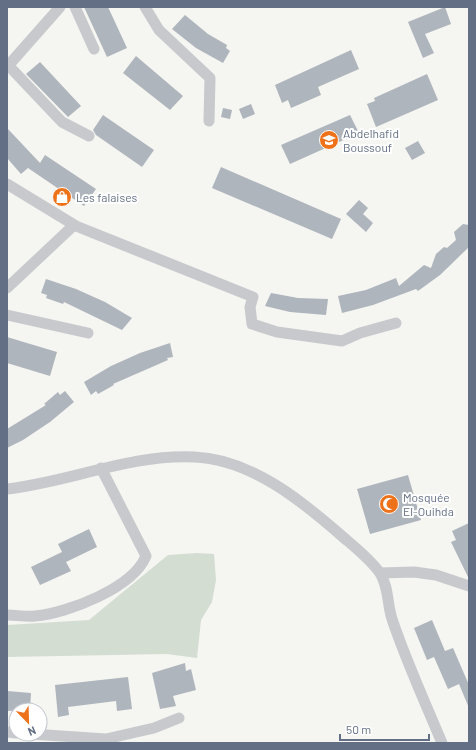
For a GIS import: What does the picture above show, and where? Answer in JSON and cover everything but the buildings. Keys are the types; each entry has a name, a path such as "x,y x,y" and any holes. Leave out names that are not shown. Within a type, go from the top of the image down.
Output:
{"street":[{"path":"60,7 8,66 62,122 89,136"},
{"path":"75,7 94,50"},
{"path":"146,7 159,30 210,78 209,121"},
{"path":"7,184 74,225 253,297 250,307 252,324 268,330 342,341 360,333 396,323"},
{"path":"7,288 74,225"},
{"path":"7,315 88,333"},
{"path":"7,489 37,486 101,468 168,458 195,457 221,460 274,484 322,519 367,558 380,573 385,583 392,619 442,743"},
{"path":"7,615 35,616 77,606 120,584 142,564 146,556 101,468"},
{"path":"380,573 414,572 436,575 469,586"},
{"path":"48,735 106,739 154,728 179,718"}],"shaded area":[{"path":"197,553 214,554 216,580 212,602 201,620 197,658 167,654 7,657 7,625 89,620 168,555"}],"place":[{"name":"Abdelhafid Boussouf","path":"329,140"},
{"name":"Les falaises","path":"62,197"},
{"name":"Mosquée El-Ouihda","path":"389,504"}]}
